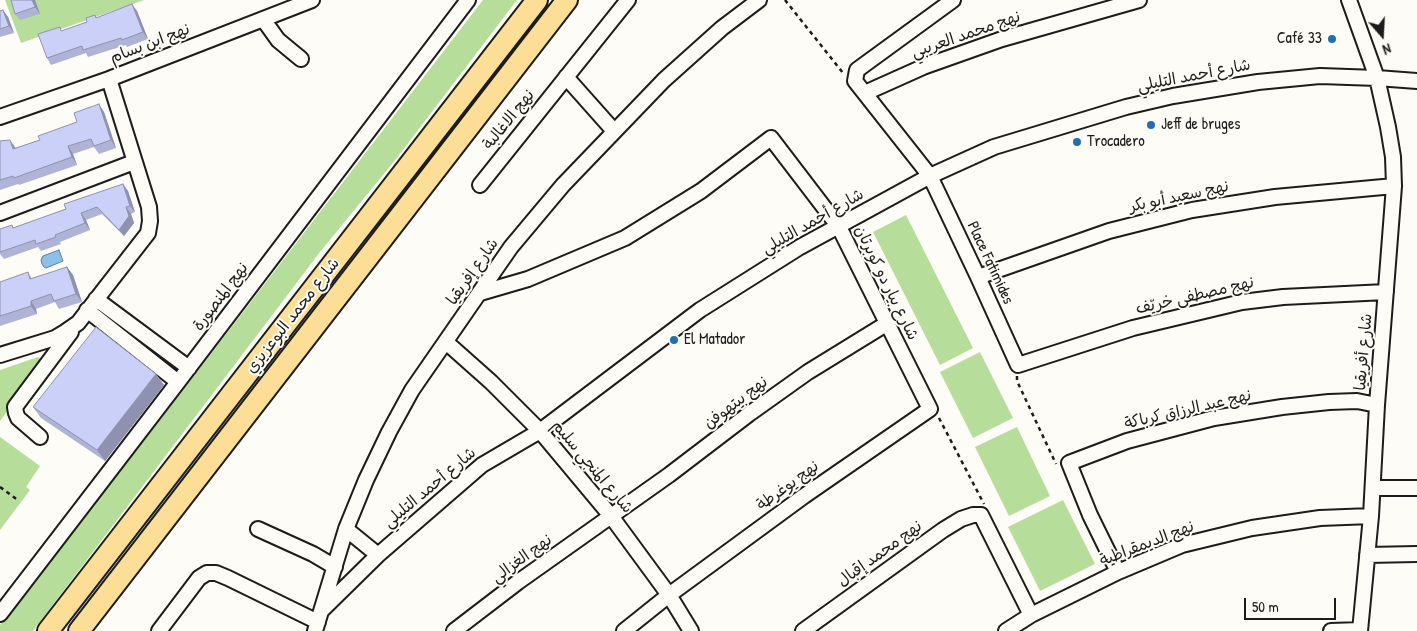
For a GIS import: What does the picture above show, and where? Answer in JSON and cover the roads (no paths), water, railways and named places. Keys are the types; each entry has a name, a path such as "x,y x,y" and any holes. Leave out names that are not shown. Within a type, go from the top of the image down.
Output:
{"highway":[{"name":"شارع محمد البوعزيزي","path":"48,631 537,0"},
{"name":"شارع محمد البوعزيزي","path":"80,631 567,0"}],"street":[{"name":"نهج ابن بسام","path":"0,117 109,79 312,0"},
{"name":"نهج المنصورة","path":"0,614 468,0"},
{"name":"نهج الاغالبة","path":"480,185 628,0"},
{"name":"شارع إفريقيا","path":"319,621 346,529 366,480 389,432 412,390 511,247 563,185 664,80 722,28 759,0"},
{"name":"Place Fatimides","path":"953,0 857,70 854,81 930,176 1018,364"},
{"name":"نهج محمد العريبي","path":"865,93 923,67 1002,39 1139,0"},
{"path":"1349,0 1377,78"},
{"path":"263,19 278,40 301,59"},
{"name":"شارع أحمد التليلي","path":"319,621 378,555 482,465 540,431 700,310 800,247 930,176 994,147 1126,107 1173,96 1258,82 1320,76 1417,81"},
{"path":"566,77 614,131"},
{"name":"شارع أفريقيا","path":"1360,630 1371,516 1377,405 1394,186 1393,157 1377,78"},
{"path":"40,437 18,418 16,407 91,305 148,233 150,221 149,207 109,79"},
{"name":"شارع بيار دو كوبرتان","path":"480,293 528,279 625,238 701,191 771,138 839,227 930,409"},
{"path":"0,213 134,162"},
{"name":"نهج سعيد أبو بكر","path":"978,278 1109,231 1192,210 1274,197 1394,186"},
{"name":"نهج مصطفى خريّف","path":"1018,364 1134,328 1242,302 1300,296 1386,292"},
{"path":"91,305 189,368"},
{"path":"91,305 178,382"},
{"path":"0,355 55,338 78,323"},
{"name":"نهج بيتهوفن","path":"611,516 808,372 886,324"},
{"name":"شارع المنجي سليم","path":"446,342 491,382 540,431 611,516 669,595 691,631"},
{"name":"نهج عبد الرزاق كرباكة","path":"1118,572 1090,515 1069,463 1127,442 1214,418 1282,407 1329,402 1357,401 1377,405"},
{"name":"نهج يوغرطة","path":"624,631 669,595 804,496 930,409"},
{"path":"1373,488 1417,488"},
{"name":"نهج محمد إقبال","path":"803,631 943,530 961,519 973,515 981,515 1031,615"},
{"name":"نهج الغزالي","path":"454,631 518,582 611,516"},
{"name":"نهج الديمقراطية","path":"1006,631 1031,615 1118,572 1182,545 1252,528 1320,518 1371,516"},
{"path":"258,529 313,554 335,567"},
{"path":"346,529 378,555"},
{"path":"1367,555 1417,554"},
{"path":"159,631 199,578 207,573 216,573 228,578 319,621"},
{"path":"1331,631 1360,630"}],"water":[{"path":"59,250 63,261 46,268 44,267 41,260 43,256"}],"place":[{"name":"Café 33","path":"1332,39"},
{"name":"Jeff de bruges","path":"1151,125"},
{"name":"Trocadero","path":"1077,142"},
{"name":"El Matador","path":"674,340"}]}
